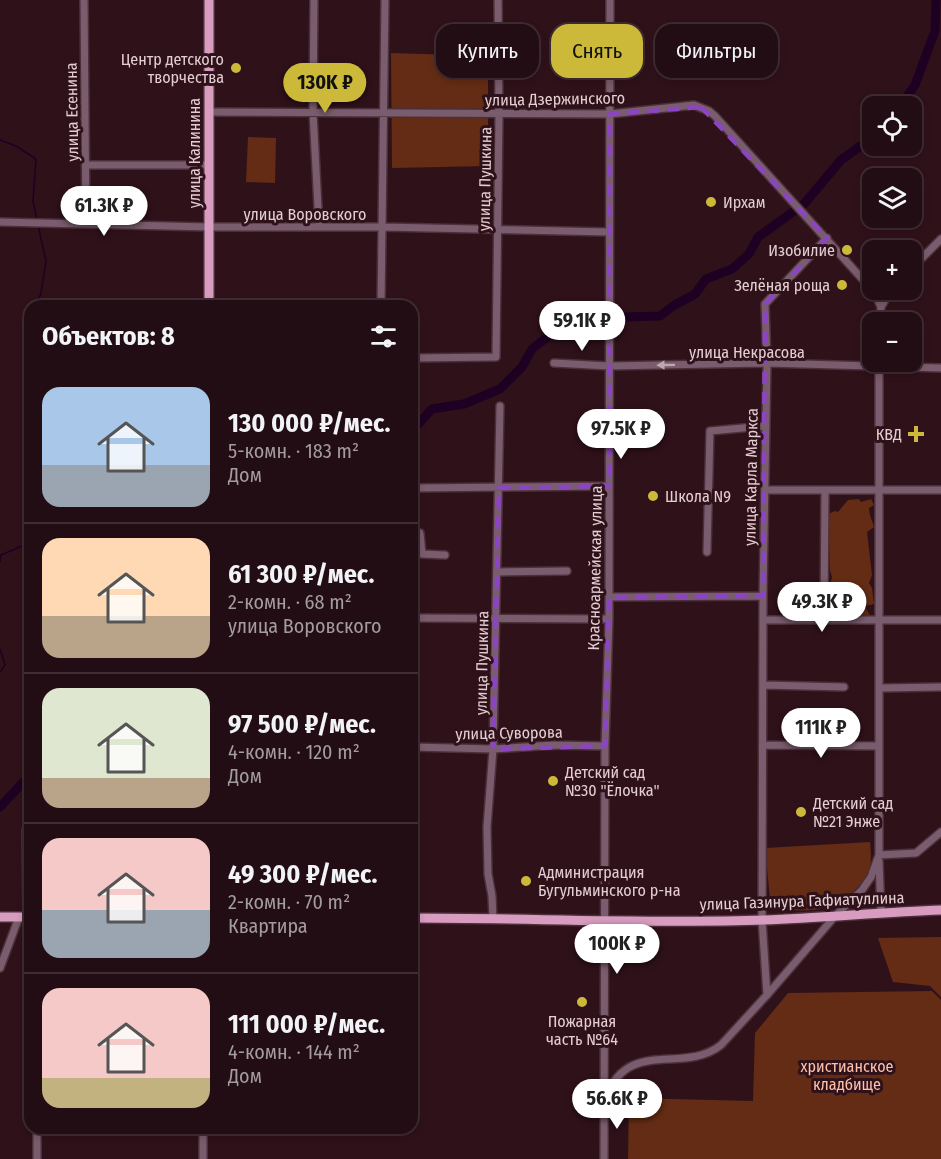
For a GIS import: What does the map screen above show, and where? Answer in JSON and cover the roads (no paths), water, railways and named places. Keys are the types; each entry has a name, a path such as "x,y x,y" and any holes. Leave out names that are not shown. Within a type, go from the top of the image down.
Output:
{"main road":[{"name":"улица Калинина","path":"209,0 209,300"},
{"name":"улица Газинура Гафиатуллина","path":"418,918 762,920 941,910"},
{"path":"0,917 24,917"}],"street":[{"name":"улица Есенина","path":"84,0 86,224"},
{"path":"314,0 313,112 319,227"},
{"path":"381,300 386,0"},
{"name":"улица Пушкина","path":"418,358 496,357 498,0"},
{"name":"Красноармейская улица","path":"605,1100 605,746 609,619 610,0"},
{"name":"улица Дзержинского","path":"209,112 610,114 694,105 709,111 827,238 875,293 880,307"},
{"path":"86,165 209,165"},
{"name":"улица Воровского","path":"0,222 609,232"},
{"name":"улица Карла Маркса","path":"767,995 762,920 763,596 767,363 765,304 827,238"},
{"path":"922,258 941,239"},
{"path":"880,312 885,300"},
{"name":"улица Некрасова","path":"554,363 609,366 767,363 862,365"},
{"name":"улица Некрасова","path":"922,367 941,368"},
{"path":"879,372 880,688 878,746 881,912"},
{"name":"улица Пушкина","path":"493,920 488,874 487,827 493,748 500,406"},
{"path":"707,552 710,431 765,426"},
{"path":"418,488 609,486"},
{"path":"765,490 941,490"},
{"path":"824,621 825,491"},
{"path":"418,533 420,533 422,554 445,555"},
{"path":"497,572 567,571"},
{"path":"609,597 763,596"},
{"path":"418,618 609,619"},
{"path":"764,620 941,620"},
{"path":"764,685 844,687"},
{"path":"880,688 941,687"},
{"path":"764,745 878,746"},
{"name":"улица Суворова","path":"418,747 605,746"},
{"path":"879,855 916,853 941,832"},
{"path":"604,1159 605,1100 609,1090 620,1076 628,1068 643,1061 693,1058 713,1051 767,995 836,915 862,890 871,877 879,855"},
{"path":"0,968 24,919"},
{"path":"37,1134 37,1159"},
{"path":"203,1134 203,1159"}],"waterway":[{"path":"907,96 915,85 935,31 936,0"},
{"path":"0,140 16,146 36,159 33,201 37,220"},
{"path":"418,424 432,409 464,404 500,389 522,367 532,349 550,335 575,336 625,317 660,316 695,294 706,279 732,269 749,254 758,237 804,204 841,160 862,145"},
{"path":"38,225 46,261 38,300"},
{"path":"0,562 1,555 24,544"},
{"path":"0,649 5,665 0,672"},
{"path":"0,807 24,781"}],"place":[{"name":"Центр детского творчества","path":"236,68"},
{"name":"Ирхам","path":"711,202"},
{"name":"Изобилие","path":"847,250"},
{"name":"Зелёная роща","path":"842,285"},
{"name":"КВД","path":"916,434"},
{"name":"Школа N9","path":"653,496"},
{"name":"Детский сад №30 \"Ёлочка\"","path":"553,781"},
{"name":"Детский сад №21 Энже","path":"801,812"},
{"name":"Администрация Бугульминского р-на","path":"526,881"},
{"name":"Пожарная часть №64","path":"582,1002"}],"park label":[{"name":"христианское кладбище","path":"847,1075"}]}
